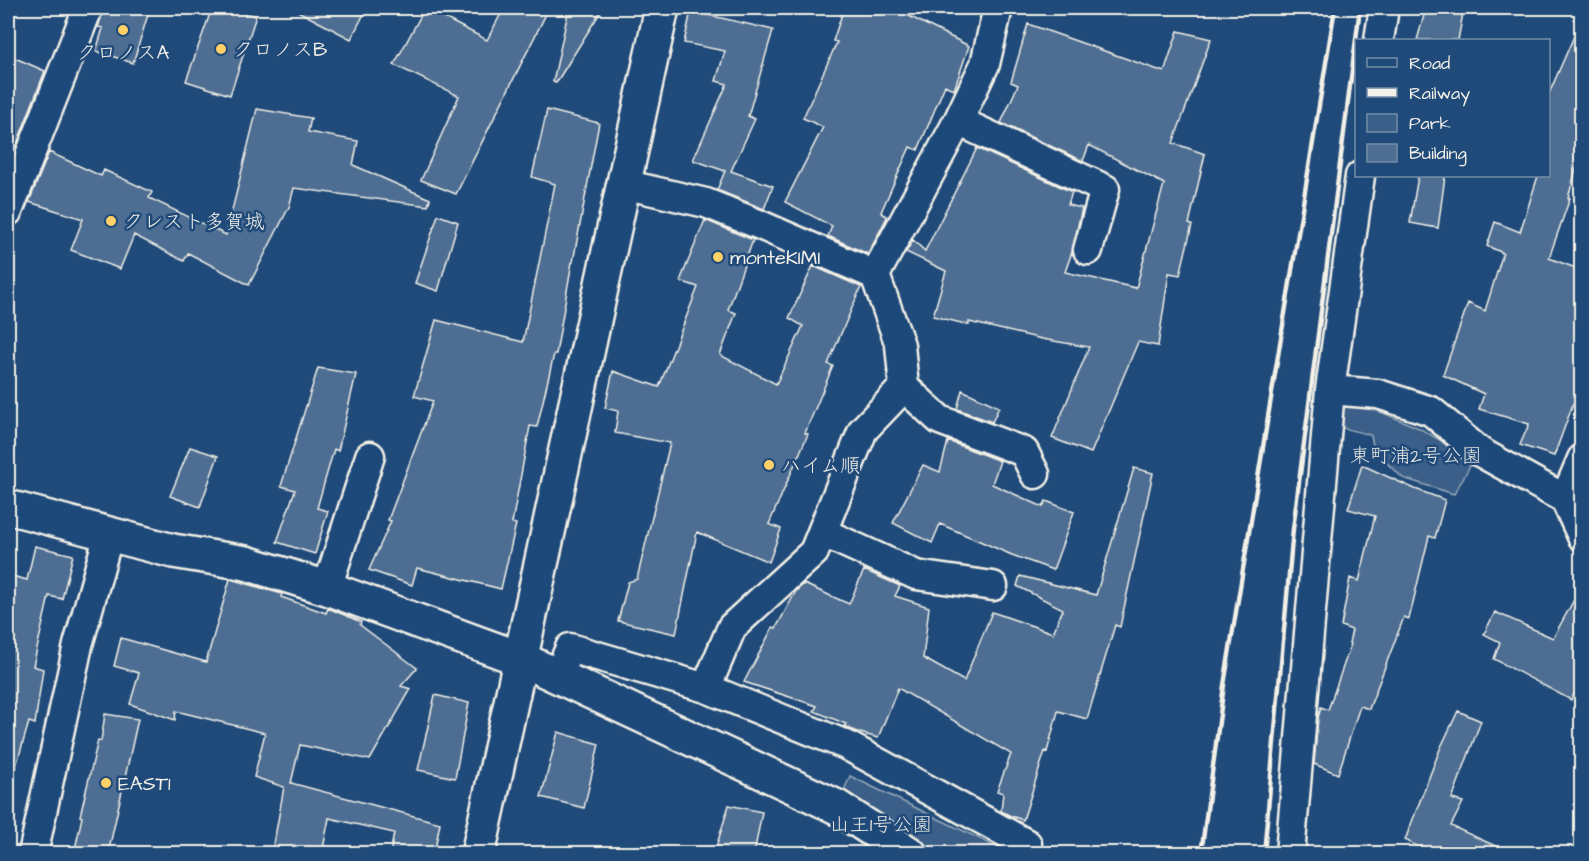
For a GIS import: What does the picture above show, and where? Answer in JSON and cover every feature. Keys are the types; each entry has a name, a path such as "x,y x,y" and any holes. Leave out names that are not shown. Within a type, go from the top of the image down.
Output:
{"street":[{"path":"8,211 88,8"},
{"path":"478,854 662,8"},
{"path":"874,275 958,121 986,64 998,8"},
{"path":"1379,39 1384,8"},
{"path":"958,121 1105,189 1088,250"},
{"path":"1290,854 1330,390 1360,177"},
{"path":"623,184 705,203 874,275 900,345 904,387 940,420 1024,452 1035,474"},
{"path":"706,687 732,627 814,552 863,430 904,387"},
{"path":"1330,390 1378,394 1431,411 1480,452 1565,500 1581,536"},
{"path":"327,588 370,456"},
{"path":"1565,500 1581,459"},
{"path":"8,507 172,551 246,563 327,588 521,659 837,807 910,854"},
{"path":"822,532 916,575 993,586"},
{"path":"33,854 78,645 109,534"},
{"path":"558,676 570,648 706,687 846,745 1027,844"}],"green space":[{"name":"東町浦2号公園","path":"1342,405 1376,410 1419,428 1440,440 1470,466 1454,494 1403,478 1374,451 1371,435 1342,428"},
{"name":"山王1号公園","path":"850,776 1009,853 874,853 830,824"}],"building":[{"name":"クロノスA","path":"104,8 150,8 133,63 96,51 103,28 98,27"},
{"name":"クロノスB","path":"212,8 231,8 256,16 230,95 186,81"},
{"path":"292,8 367,8 351,39"},
{"path":"425,8 487,40 504,8 549,8 456,194 421,180 459,96 394,65"},
{"path":"569,8 603,8 556,83 553,82"},
{"path":"844,8 893,8 969,46 954,90 945,85 918,150 910,147 881,212 887,217 868,254 828,236 832,226 785,202 823,127 803,118 837,42 833,41"},
{"path":"1426,8 1464,8 1458,39 1417,39"},
{"path":"691,11 773,30 748,116 755,119 731,171 773,186 764,209 717,190 725,171 693,160 727,84 716,81 725,51 684,43"},
{"path":"1581,20 1581,152 1568,198 1570,198 1549,258 1581,270 1581,397 1576,396 1554,456 1520,445 1529,424 1479,409 1484,394 1443,375 1468,303 1485,311 1503,253 1487,246 1495,222 1520,232 1538,177 1550,177 1550,91"},
{"path":"1028,24 1164,72 1178,31 1211,39 1173,143 1205,154 1180,275 1169,273 1158,346 1138,342 1091,453 1052,438 1089,347 969,322 969,325 933,316 946,271 906,252 913,240 925,251 977,148 1072,192 1068,205 1082,208 1065,272 1136,288 1164,184 1089,145 1083,161 1001,123 1018,85 1011,82"},
{"path":"8,55 45,71 8,167"},
{"path":"257,109 311,118 308,132 358,141 353,165 430,199 428,206 294,188 289,207 249,285 188,253 184,261 134,235 120,269 71,250 83,219 29,202 49,152 101,176 104,170 152,192 149,198 226,235"},
{"path":"547,110 599,123 556,354 554,354 537,427 530,426 512,523 516,524 501,589 417,568 412,585 369,570 391,521 388,520 433,401 414,396 436,320 523,342 555,184 532,177"},
{"path":"1418,177 1445,177 1438,228 1410,223"},
{"path":"438,215 458,222 438,291 415,283"},
{"path":"705,220 753,240 728,310 736,313 720,355 776,384 803,326 789,318 813,266 861,287 828,364 833,366 805,433 808,434 769,524 781,529 769,562 697,532 676,634 618,621 628,582 637,579 670,443 615,433 618,411 605,408 613,371 659,387 698,287 680,281"},
{"path":"318,368 356,374 338,451 334,449 317,508 328,511 315,554 277,542 295,490 281,486"},
{"path":"962,390 999,407 992,422 957,409"},
{"path":"948,441 1000,461 992,484 1043,507 1046,501 1074,512 1053,570 940,524 932,543 893,523 923,465 940,472"},
{"path":"190,447 218,456 200,507 170,496"},
{"path":"1362,465 1445,500 1435,538 1429,536 1409,619 1404,617 1369,709 1360,706 1338,774 1314,764 1321,707 1328,710 1351,644 1349,643 1352,630 1341,626 1350,578 1359,581 1375,516 1348,509"},
{"path":"1134,468 1153,473 1120,627 1115,625 1087,719 1058,711 1047,752 1045,751 1023,820 1001,811 1003,793 997,791 1011,754 898,688 878,738 857,732 844,726 846,724 814,711 817,706 744,682 773,627 776,628 796,591 804,584 849,604 864,570 900,586 895,596 929,607 923,658 964,681 992,612 1053,633 1063,609 1017,586 1020,576 1096,595"},
{"path":"35,546 73,555 62,599 49,596 33,666 43,669 35,724 29,722 14,773 8,772 8,597 12,576 27,580"},
{"path":"230,579 282,594 281,597 326,613 328,608 361,622 360,625 417,668 401,686 411,689 370,760 300,745 291,783 440,823 434,854 390,854 394,833 329,818 322,854 272,854 284,787 254,777 265,733 176,711 175,720 130,704 139,673 114,666 121,638 206,662"},
{"path":"1581,587 1581,681 1571,700 1494,659 1500,642 1484,634 1495,612 1553,638"},
{"path":"435,695 469,703 455,778 418,770"},
{"path":"1458,711 1481,721 1452,799 1463,802 1451,826 1513,854 1432,854 1405,840 1440,749"},
{"path":"105,714 138,719 108,854 74,854 82,817 80,816 98,740 101,741"},
{"path":"558,732 599,744 584,808 541,797"},
{"path":"729,805 762,812 754,854 714,854"}],"railway":[{"path":"1201,854 1224,685 1335,8"},
{"path":"1356,39 1360,8"},
{"path":"1264,854 1293,529 1355,47"}],"place":[{"name":"クロノスA","path":"123,30"},
{"name":"クロノスB","path":"221,49"},
{"name":"クレスト多賀城","path":"111,221"},
{"name":"monteKIMI","path":"718,257"},
{"name":"ハイム順","path":"769,465"},
{"name":"EAST1","path":"106,783"}]}
